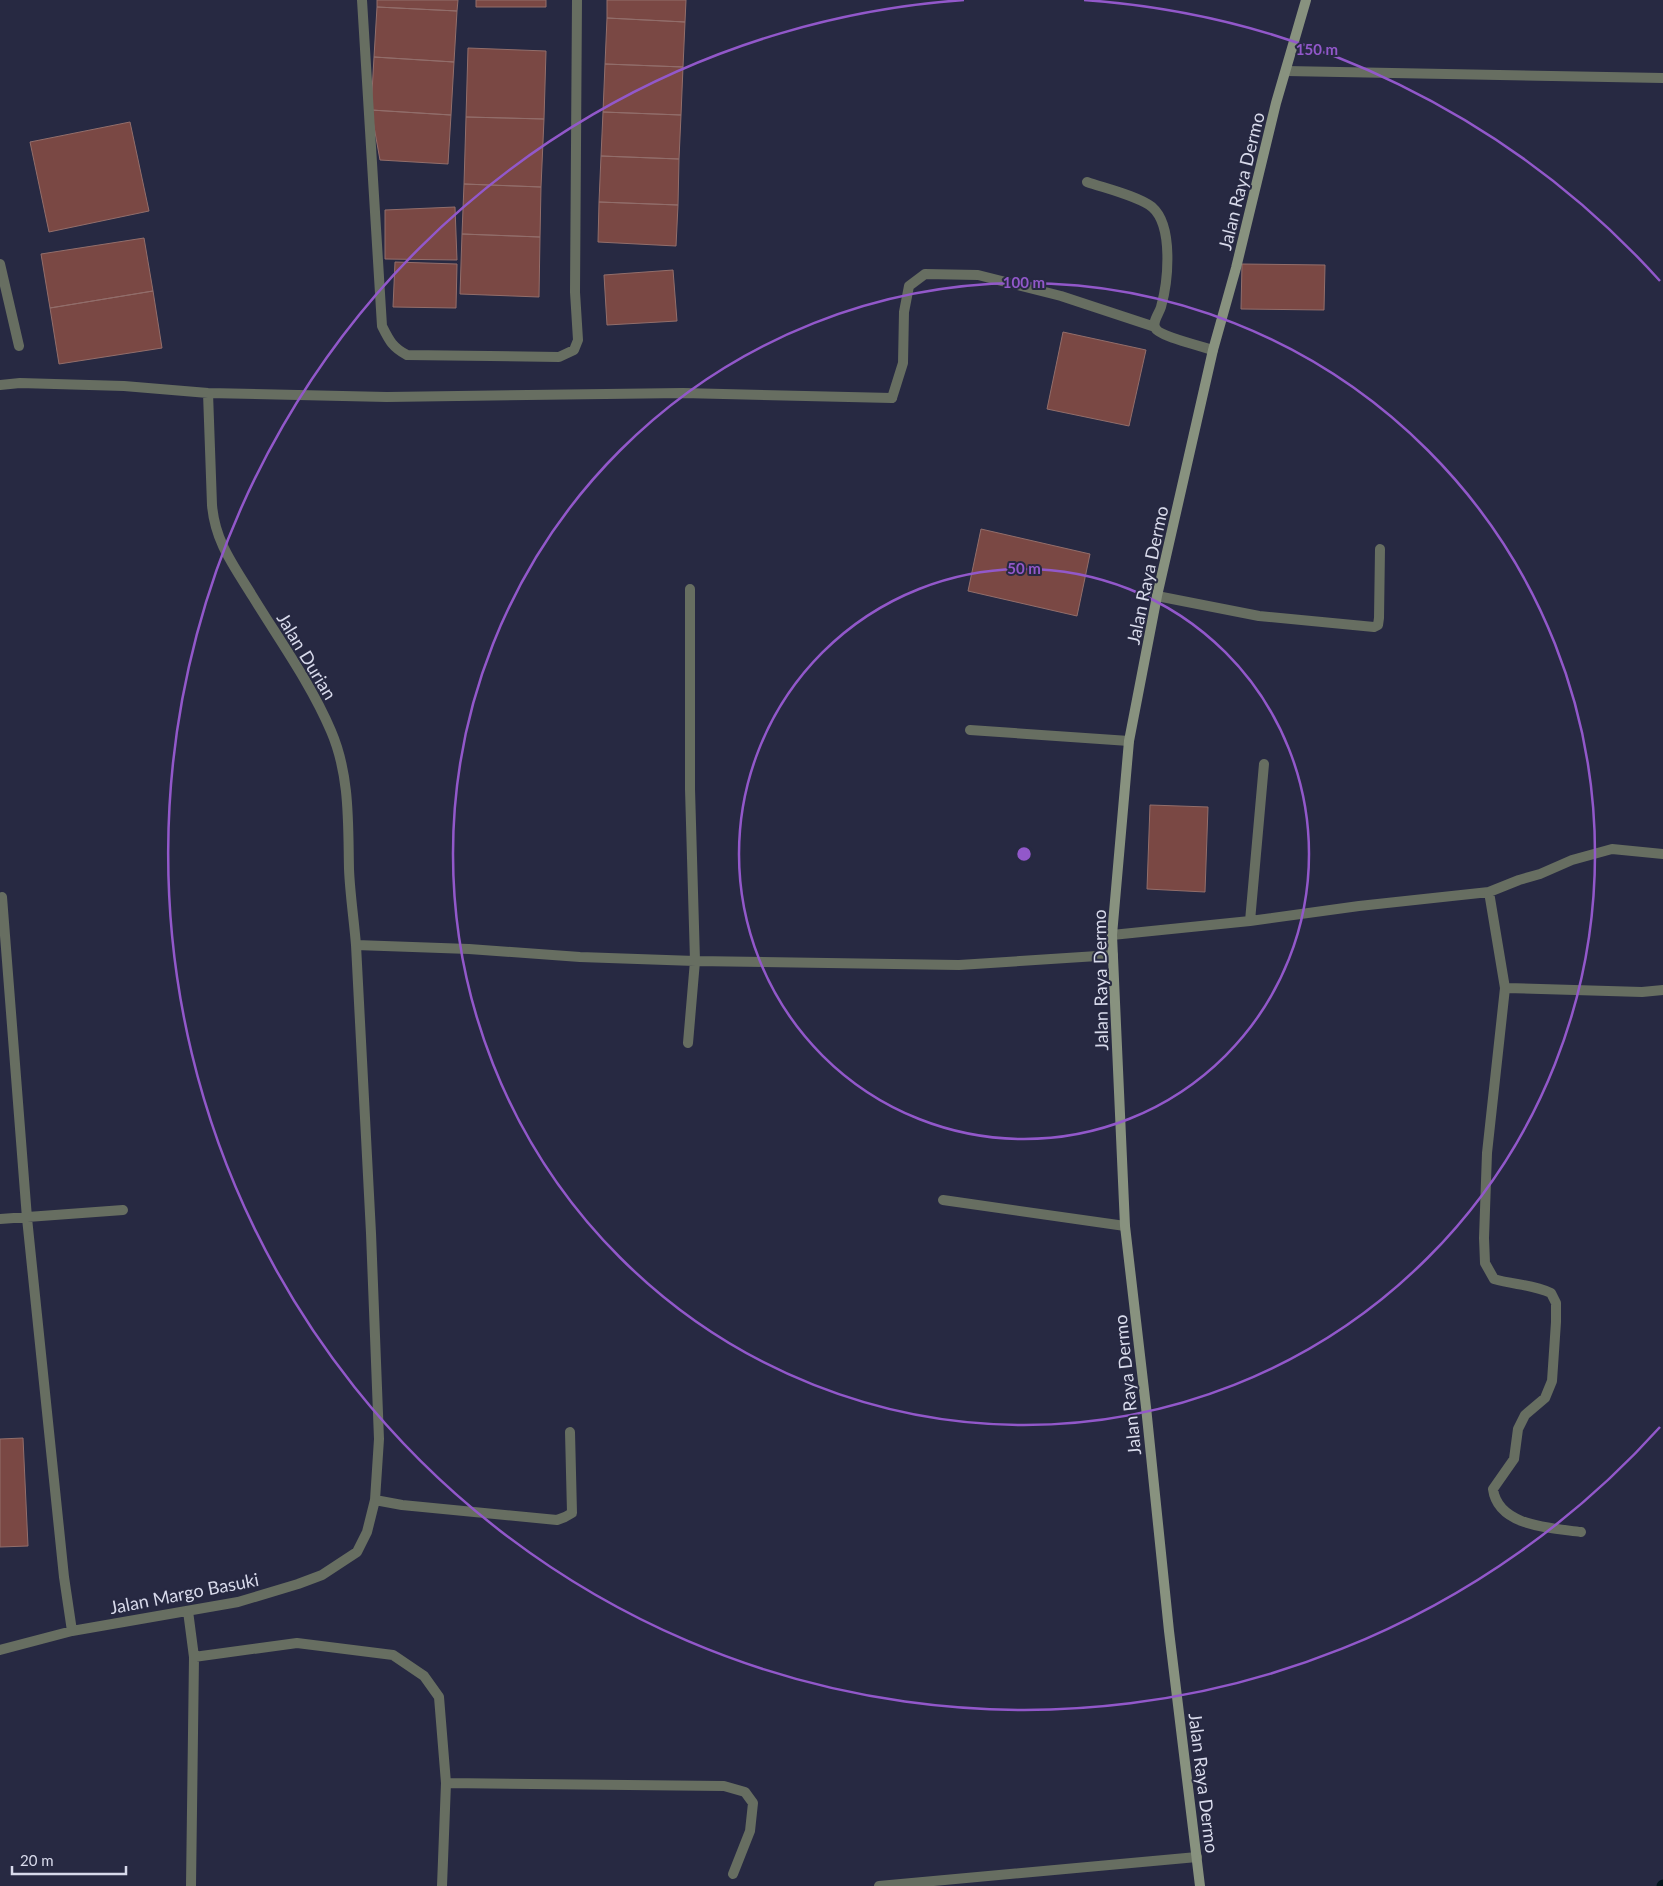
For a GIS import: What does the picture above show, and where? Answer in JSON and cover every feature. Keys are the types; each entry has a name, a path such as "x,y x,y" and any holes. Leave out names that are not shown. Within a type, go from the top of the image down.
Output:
{"street":[{"path":"362,0 382,326 388,338 395,349 406,355 559,357 574,350 578,340 576,292 577,0"},
{"name":"Jalan Raya Dermo","path":"1200,1886 1170,1641 1125,1226 1112,935 1129,740 1157,596 1213,350 1236,268 1276,103 1306,0"},
{"path":"1286,71 1663,78"},
{"path":"1087,182 1147,204 1159,216 1164,230 1167,250 1160,308 1154,327"},
{"path":"0,264 19,346"},
{"path":"0,385 20,383 86,385 208,393 388,397 499,394 720,394 892,398 903,364 904,312 909,286 925,274 978,276 1061,296 1154,327 1167,335 1213,350"},
{"name":"Jalan Durian","path":"208,393 212,505 218,537 244,583 309,687 332,732 342,767 347,803 349,871 356,945 371,1233 379,1439 375,1500 367,1532 361,1543"},
{"path":"1157,596 1259,616 1374,627 1378,625 1380,549"},
{"path":"688,1043 695,961 690,789 690,589"},
{"path":"970,730 1129,740"},
{"path":"1250,921 1264,764"},
{"path":"1112,935 1250,921 1359,906 1489,892 1540,874 1572,860 1612,849 1663,854"},
{"path":"1489,892 1504,988 1488,1153 1484,1238 1486,1263 1494,1278 1508,1283 1536,1286 1551,1293 1556,1303 1552,1381 1545,1398 1525,1415 1518,1428 1514,1459 1493,1489 1494,1496 1502,1509 1522,1522 1581,1532"},
{"path":"2,897 26,1218 72,1631"},
{"path":"356,945 695,961 959,965 1113,955"},
{"path":"1504,988 1642,992 1663,990"},
{"path":"943,1200 1125,1226"},
{"path":"0,1219 123,1210"},
{"path":"375,1500 402,1505 557,1520 572,1513 570,1432"},
{"name":"Jalan Margo Basuki","path":"0,1650 72,1631 238,1602 322,1575 357,1552 361,1543"},
{"path":"188,1611 194,1657 190,1886"},
{"path":"194,1657 297,1643 393,1656 424,1676 439,1697 446,1783 442,1886"},
{"path":"446,1783 724,1786 745,1792 754,1803 750,1831 734,1874"},
{"path":"879,1886 1197,1856"}],"building":[{"path":"377,0 458,0 457,11 377,7"},
{"path":"476,0 546,0 546,7 476,7"},
{"path":"607,0 686,0 685,22 607,18"},
{"path":"377,7 457,11 454,62 374,57"},
{"path":"607,18 685,22 683,67 605,64"},
{"path":"468,48 546,51 544,119 466,117"},
{"path":"374,57 454,62 451,115 371,110"},
{"path":"605,64 683,67 681,115 603,112"},
{"path":"371,110 451,115 448,164 380,160"},
{"path":"603,112 681,115 679,159 601,156"},
{"path":"466,117 544,119 541,187 464,184"},
{"path":"130,122 149,211 49,232 30,142"},
{"path":"601,156 679,159 678,205 599,202"},
{"path":"464,184 541,187 540,237 462,234"},
{"path":"599,202 678,205 676,246 598,242"},
{"path":"455,207 457,260 385,259 385,210"},
{"path":"462,234 540,237 539,297 460,294"},
{"path":"144,238 153,291 50,308 41,254"},
{"path":"395,262 457,264 456,308 393,307"},
{"path":"1242,264 1325,265 1324,310 1241,309"},
{"path":"673,270 677,321 607,325 604,275"},
{"path":"153,291 162,348 59,364 50,308"},
{"path":"1063,332 1146,350 1129,426 1047,409"},
{"path":"981,529 1090,554 1077,616 968,591"},
{"path":"1150,805 1208,807 1205,892 1147,889"},
{"path":"23,1438 28,1546 0,1547 0,1439"}]}
